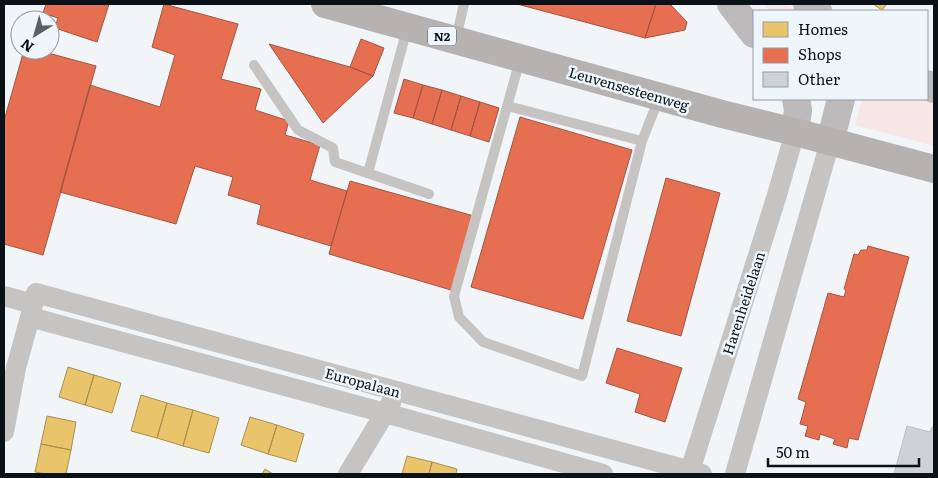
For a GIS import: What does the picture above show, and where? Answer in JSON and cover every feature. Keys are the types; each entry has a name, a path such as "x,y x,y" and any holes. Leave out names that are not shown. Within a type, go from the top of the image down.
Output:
{"main road":[{"name":"Leuvensesteenweg","path":"325,4 659,97 934,169"}],"street":[{"path":"731,4 753,33"},
{"path":"795,132 798,110 796,100"},
{"path":"735,474 842,100"},
{"name":"Harenheidelaan","path":"694,473 795,132"},
{"name":"Europalaan","path":"32,311 36,293 694,473"},
{"name":"Europalaan","path":"4,296 32,311 603,474"},
{"path":"4,432 16,368 32,311"},
{"path":"348,474 398,392"}],"lane":[{"path":"456,40 464,4"},
{"path":"368,173 408,26"},
{"path":"521,58 454,296 459,317 482,342 582,376 642,140 659,97"},
{"path":"254,66 298,130 333,148 336,162 429,194"},
{"path":"508,106 642,140"}],"shaded area":[{"path":"763,4 787,4 796,10 768,10"},
{"path":"862,100 927,100 934,105 934,146 855,125"}],"building: Homes":[{"path":"873,4 887,4 882,10"},
{"path":"68,367 94,375 85,405 59,397"},
{"path":"94,375 121,383 112,413 85,405"},
{"path":"141,395 167,403 157,438 131,431"},
{"path":"167,403 193,410 183,446 157,438"},
{"path":"193,410 219,418 209,453 183,446"},
{"path":"47,416 76,422 71,450 41,444"},
{"path":"250,417 277,425 268,454 241,445"},
{"path":"277,425 304,434 296,462 268,454"},
{"path":"41,444 71,450 66,474 35,472"},
{"path":"407,456 432,462 429,474 402,474"},
{"path":"432,462 457,469 456,474 429,474"},
{"path":"265,469 273,474 262,474"}],"building: Shops":[{"path":"46,4 109,4 97,42 60,30 60,10 44,10"},
{"path":"164,4 238,24 221,79 261,89 255,110 289,121 285,135 320,145 310,180 347,191 331,246 257,224 261,205 228,195 233,177 195,166 176,224 60,192 90,85 160,107 175,55 152,47"},
{"path":"517,4 656,4 645,38"},
{"path":"656,4 670,4 687,22 685,30 645,38"},
{"path":"361,39 384,48 373,76 350,67"},
{"path":"269,44 350,67 373,76 323,123"},
{"path":"60,56 96,66 43,255 4,244 4,121 21,60 60,60"},
{"path":"404,79 423,85 413,118 394,113"},
{"path":"423,85 442,90 432,124 413,118"},
{"path":"442,90 461,96 451,130 432,124"},
{"path":"461,96 480,102 470,136 451,130"},
{"path":"480,102 499,108 489,142 470,136"},
{"path":"520,117 632,150 583,319 471,287"},
{"path":"666,178 720,193 681,336 627,321"},
{"path":"350,181 474,216 451,290 329,254"},
{"path":"868,246 909,257 858,440 849,438 847,448 833,444 835,439 820,434 819,440 805,436 808,426 800,424 806,402 798,399 828,293 844,297 846,290 844,289 854,254 858,255 861,250 867,250"},
{"path":"617,348 682,368 665,422 635,412 640,394 606,383"}],"building: Other":[{"path":"907,426 930,432 932,427 934,428 934,474 894,474"}]}
